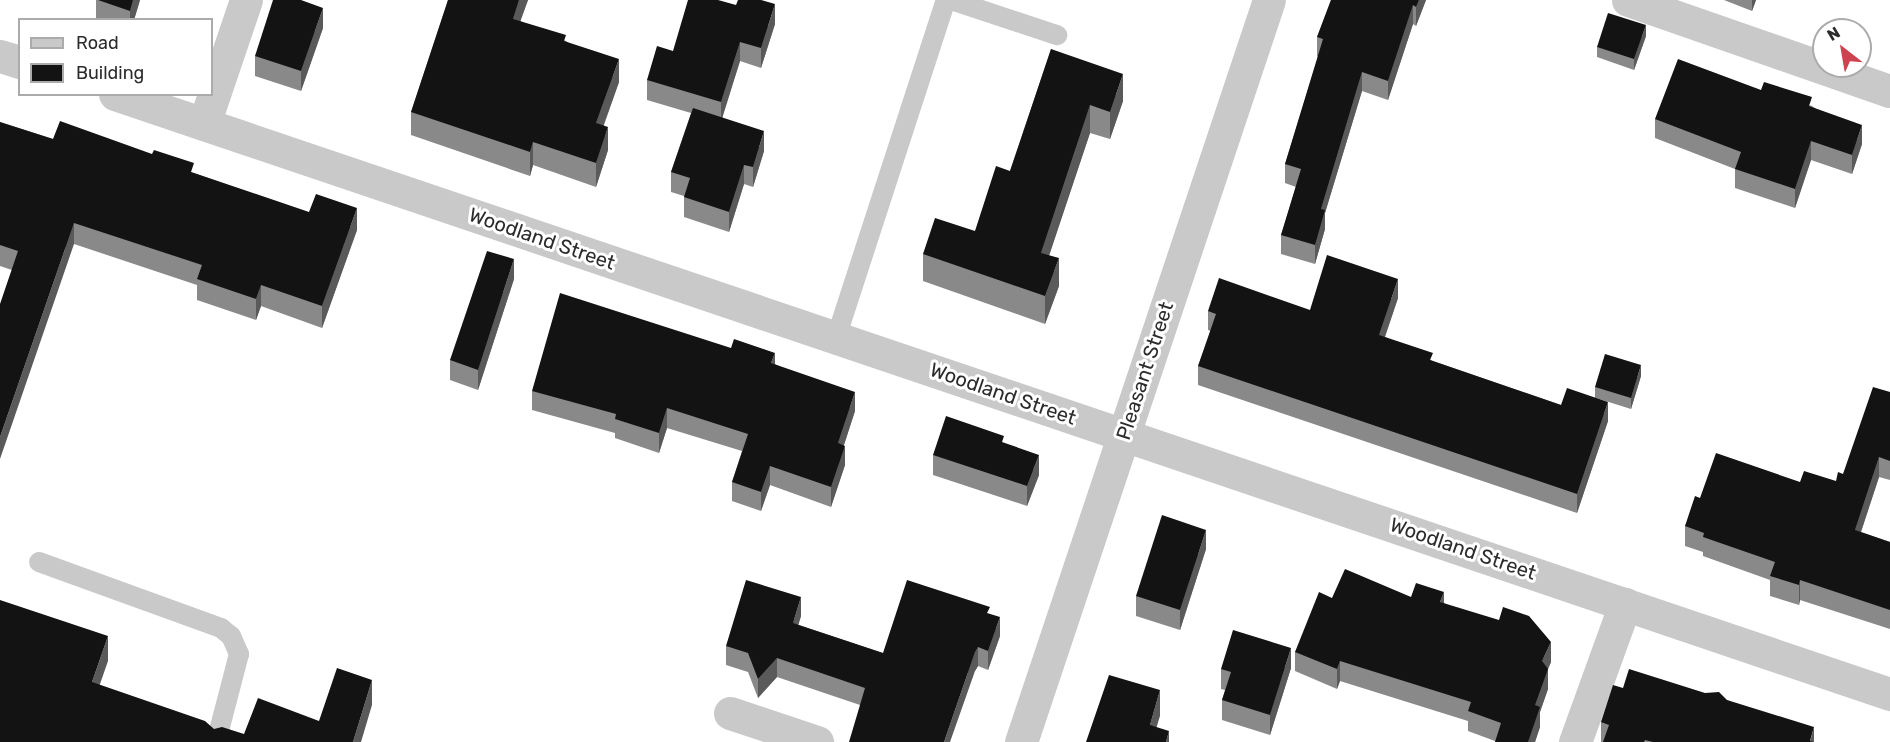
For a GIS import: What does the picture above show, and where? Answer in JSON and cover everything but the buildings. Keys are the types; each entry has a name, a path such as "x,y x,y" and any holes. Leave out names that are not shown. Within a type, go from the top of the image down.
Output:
{"street":[{"path":"204,124 246,0"},
{"name":"Pleasant Street","path":"1021,742 1269,0"},
{"path":"1628,0 1890,91"},
{"path":"0,56 18,61"},
{"name":"Woodland Street","path":"122,96 1890,694"},
{"path":"1575,742 1625,604"},
{"path":"730,713 817,742"}],"lane":[{"path":"836,338 946,0"},
{"path":"951,0 1057,35"},
{"path":"39,562 222,628 231,636 238,654 216,742"}]}
